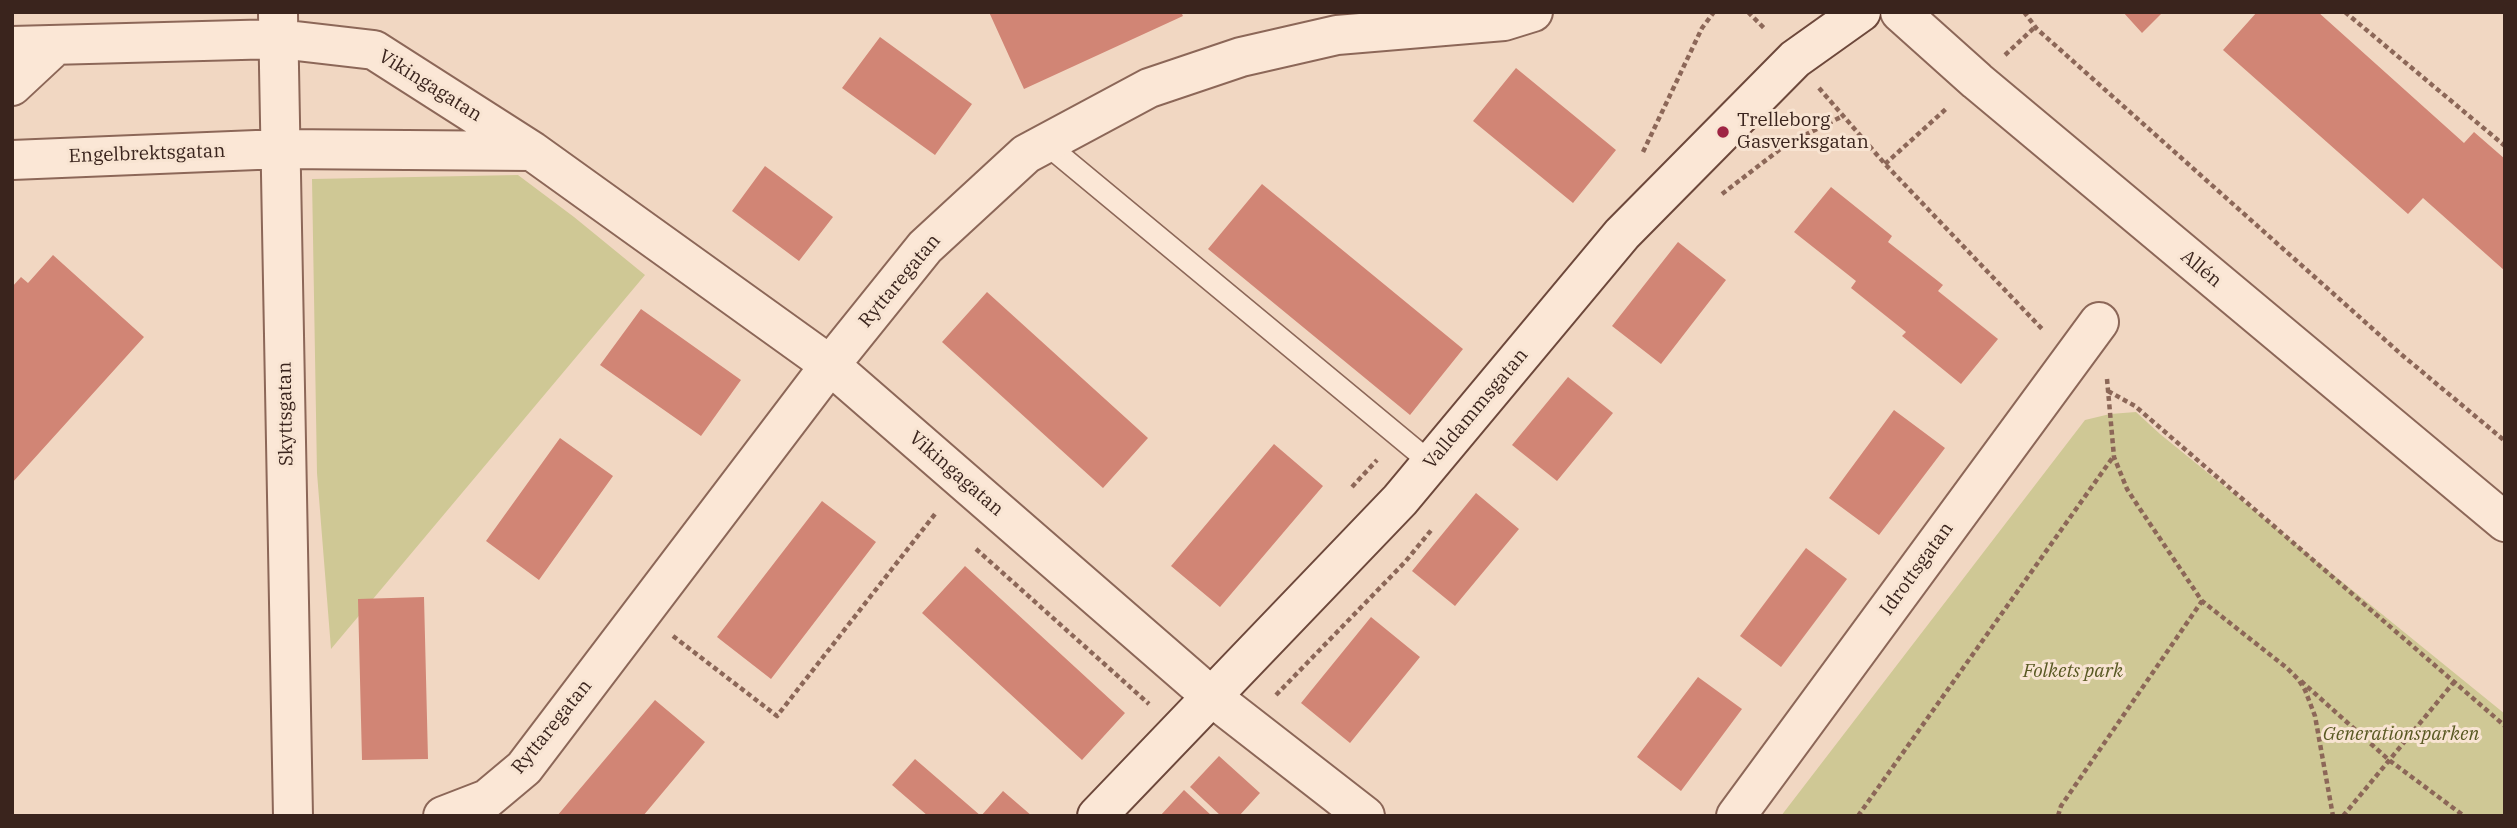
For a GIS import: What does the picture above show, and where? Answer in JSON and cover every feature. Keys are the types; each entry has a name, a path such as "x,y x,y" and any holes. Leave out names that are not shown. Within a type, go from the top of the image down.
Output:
{"street":[{"name":"Ryttaregatan","path":"443,816 486,799 524,768 830,365 925,247 1026,154 1149,88 1241,57 1337,35 1504,21 1533,12"},
{"name":"Valldammsgatan","path":"1097,816 1400,500 1622,234 1795,59 1861,12"},
{"name":"Allén","path":"1900,12 1977,81 2505,522"},
{"path":"12,46 56,45 279,26"},
{"name":"Skyttsgatan","path":"279,26 293,816"},
{"name":"Vikingagatan","path":"279,26 374,50 532,151 830,365 1212,697 1365,816"},
{"path":"12,86 56,45"},
{"name":"Vikingagatan","path":"281,149 532,151"},
{"name":"Engelbrektsgatan","path":"12,160 281,149"},
{"name":"Idrottsgatan","path":"1736,816 2099,322"}],"lane":[{"path":"1045,144 1431,463"}],"path":[{"path":"1748,12 1795,59 1885,164 2071,360"},
{"path":"2024,12 2037,29 2402,355 2505,441"},
{"path":"2345,12 2505,146"},
{"path":"2099,322 2114,457 2127,489 2191,587 2202,601 2298,679 2389,760 2464,816"},
{"path":"2108,391 2135,406 2505,726"},
{"path":"1858,816 2114,457"},
{"path":"673,635 777,716 936,514 926,505"},
{"path":"967,541 1152,707"},
{"path":"2058,816 2062,806 2202,601"},
{"path":"2298,679 2315,716 2333,816"},
{"path":"2343,816 2454,682"}],"green space":[{"path":"518,175 645,275 331,649 317,473 312,179"},
{"name":"Folkets park","path":"2136,412 2505,714 2505,816 1781,816 2085,420"}],"building":[{"path":"989,12 1181,12 1183,16 1024,89"},
{"path":"2123,12 2163,12 2142,33"},
{"path":"2257,12 2318,12 2464,143 2474,132 2505,159 2505,271 2423,198 2408,214 2223,50"},
{"path":"880,37 972,104 935,155 842,88"},
{"path":"1516,68 1616,150 1573,203 1473,121"},
{"path":"765,166 833,217 799,261 732,211"},
{"path":"1262,184 1463,349 1410,415 1208,249"},
{"path":"1831,187 1892,236 1888,242 1943,285 1938,291 1998,339 1961,384 1902,336 1906,332 1851,288 1856,281 1794,232"},
{"path":"1678,242 1726,280 1661,364 1612,326"},
{"path":"53,255 144,337 12,483 12,287 21,277 28,283"},
{"path":"987,292 1148,438 1103,488 942,342"},
{"path":"641,309 741,380 701,436 600,365"},
{"path":"1568,377 1613,413 1557,481 1512,445"},
{"path":"1894,410 1945,448 1879,535 1829,498"},
{"path":"560,438 613,476 539,580 486,541"},
{"path":"1274,444 1323,486 1220,607 1171,566"},
{"path":"1476,493 1519,529 1455,606 1412,571"},
{"path":"822,501 876,542 771,679 717,637"},
{"path":"1806,548 1847,579 1781,667 1740,636"},
{"path":"965,566 1125,713 1082,760 922,613"},
{"path":"424,597 428,759 362,760 358,599"},
{"path":"1371,617 1420,657 1350,743 1301,703"},
{"path":"1698,677 1742,709 1681,791 1637,757"},
{"path":"655,700 705,742 643,816 557,816"},
{"path":"1219,756 1260,793 1239,816 1221,816 1190,787"},
{"path":"915,759 981,816 928,816 892,785"},
{"path":"1184,790 1212,816 1160,816"},
{"path":"1003,791 1032,816 981,816"}],"place":[{"name":"Trelleborg Gasverksgatan","path":"1723,132"}],"park label":[{"name":"Generationsparken","path":"2401,735"}]}
